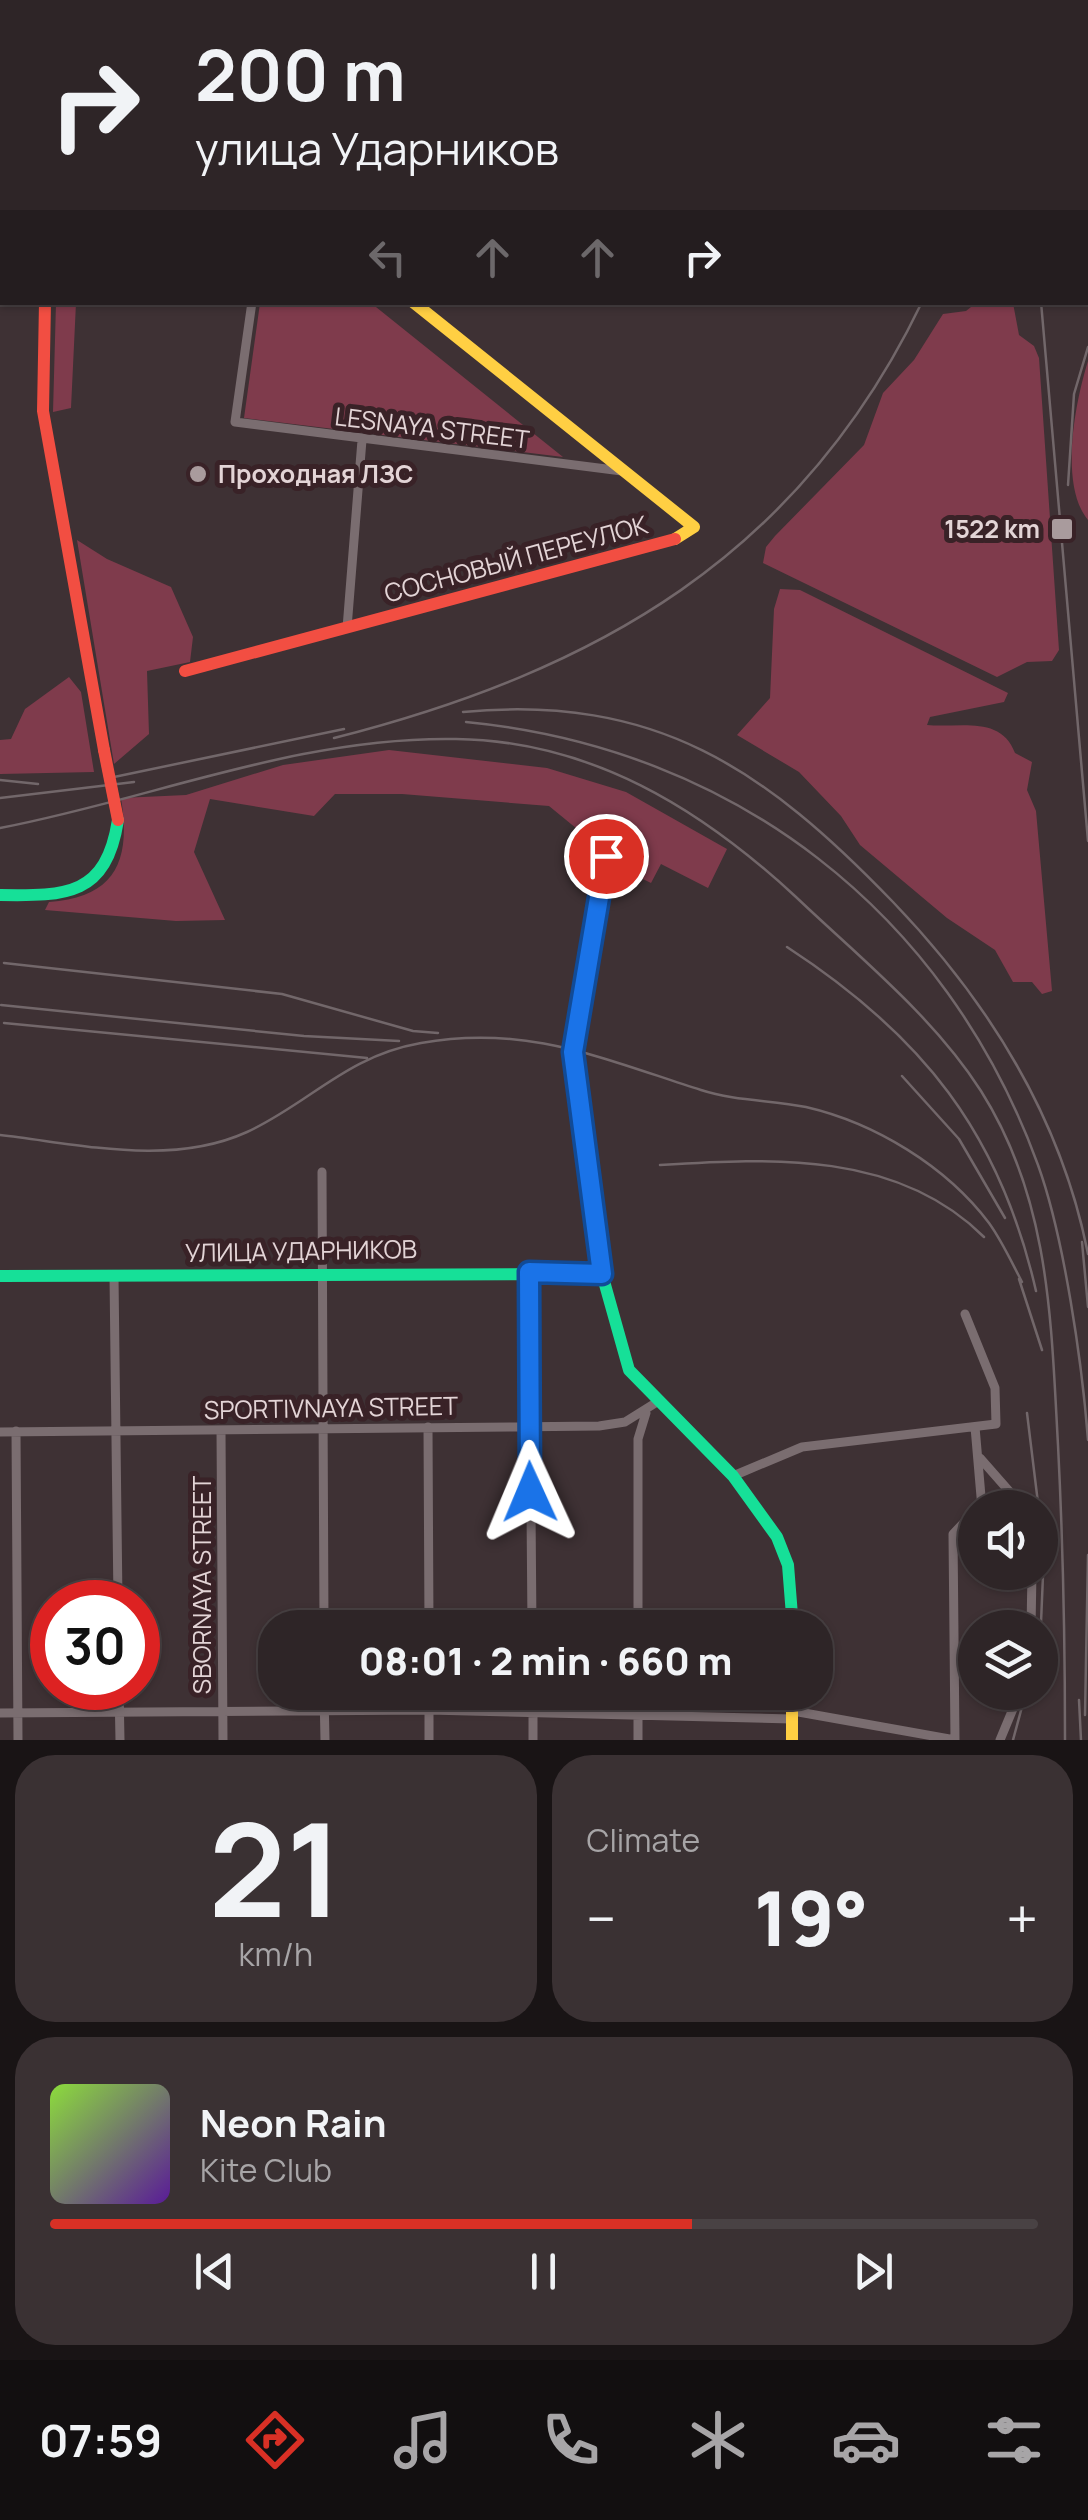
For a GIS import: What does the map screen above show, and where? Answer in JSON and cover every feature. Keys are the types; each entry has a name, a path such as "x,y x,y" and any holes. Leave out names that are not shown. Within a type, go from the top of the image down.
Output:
{"main road":[{"path":"0,895 52,896 88,885 106,868 116,846 118,820 47,438 42,384 45,305"},
{"path":"417,305 624,472"},
{"name":"СОСНОВЫЙ ПЕРЕУЛОК","path":"185,671 670,542 694,526 624,472"},
{"path":"602,1274 629,1370 760,1509 788,1565 791,1610"},
{"name":"УЛИЦА УДАРНИКОВ","path":"0,1276 602,1274"},
{"path":"792,1740 793,1710"}],"street":[{"name":"LESNAYA STREET","path":"252,305 235,422 624,472"},
{"name":"СОСНОВЫЙ ПЕРЕУЛОК","path":"347,628 362,440"},
{"path":"602,1274 573,1052 606,856"},
{"path":"322,1172 324,1610"},
{"path":"529,1272 532,1610"},
{"path":"114,1276 118,1580"},
{"path":"733,1476 802,1447 996,1424 995,1388 965,1314"},
{"name":"SPORTIVNAYA STREET","path":"0,1432 324,1425 599,1426 646,1413 657,1402"},
{"path":"638,1610 638,1439 646,1413"},
{"path":"975,1427 981,1490"},
{"path":"428,1428 429,1610"},
{"name":"SBORNAYA STREET","path":"221,1430 222,1740"},
{"path":"16,1432 18,1740"},
{"path":"978,1456 1009,1490"},
{"path":"0,1714 222,1715 429,1710 793,1715 955,1740 954,1534 958,1530"},
{"path":"120,1710 120,1740"},
{"path":"429,1710 429,1740"},
{"path":"1000,1740 1012,1710"},
{"path":"324,1712 325,1740"},
{"path":"533,1713 533,1740"},
{"path":"638,1713 638,1740"}],"shaded area":[{"path":"56,305 76,305 71,408 53,412"},
{"path":"260,305 373,305 563,457 244,418"},
{"path":"974,305 1013,305 1019,335 1034,346 1039,358 1059,650 1052,661 1027,662 997,677 763,563 766,547 775,536 864,445 883,393 914,360 943,314 966,311"},
{"path":"1088,361 1088,520 1074,486 1072,443"},
{"path":"77,540 107,559 171,587 193,637 190,662 147,671 149,734 114,764"},
{"path":"780,589 800,590 1008,693 1004,702 930,717 927,725 990,728 1009,741 1015,753 1032,762 1027,790 1036,811 1052,991 1042,994 1032,982 1013,982 995,950 947,918 860,845 841,816 799,772 737,735 770,698 774,609"},
{"path":"69,677 81,692 94,772 0,774 0,740 11,739 25,709"},
{"path":"389,750 547,768 626,792 727,849 708,888 661,864 651,883 610,863 593,842 549,806 402,794 335,794 314,816 210,799 194,852 225,920 176,921 45,910 49,902 90,892 114,871 124,839 121,798 186,795 283,765"}],"railway":[{"path":"334,738 430,710 520,677 603,638 681,590 752,534 816,468 872,391 920,305"},
{"path":"1041,305 1088,841"},
{"path":"1068,485 1074,394 1088,347"},
{"path":"463,712 532,710 594,715 650,729 702,750 752,779 799,814 846,855 928,940 989,1021 1016,1064 1060,1155 1088,1254"},
{"path":"466,722 564,738 656,767 740,807 818,858 887,921 948,993 998,1074 1038,1165 1056,1227 1070,1300 1088,1440"},
{"path":"114,777 344,729"},
{"path":"0,828 283,758 398,741 456,739 553,752 598,766 682,808 759,865 894,989 941,1038 981,1091 1004,1132 1021,1175 1043,1262 1053,1352 1065,1740"},
{"path":"0,780 38,784"},
{"path":"0,798 134,782"},
{"path":"787,947 878,1016 949,1093 1001,1183 1021,1234 1036,1291"},
{"path":"4,963 282,994 413,1031 438,1033"},
{"path":"1,1005 304,1036 399,1041"},
{"path":"4,1023 367,1058"},
{"path":"0,1135 125,1150 156,1151 218,1143 247,1132 350,1069 395,1049 459,1038 530,1041 597,1056 714,1094 806,1107 883,1136 930,1165 972,1202 994,1230 1022,1282"},
{"path":"902,1076 959,1139 1005,1218"},
{"path":"660,1165 789,1162 873,1175 913,1188 950,1209 984,1237"},
{"path":"1082,1242 1088,1307"},
{"path":"1019,1279 1042,1350"},
{"path":"1027,1413 1044,1552 1042,1610"},
{"path":"1085,1715 1088,1555"},
{"path":"1079,1700 1081,1740"},
{"path":"1013,1740 1021,1710"}],"traffic: fast":[{"path":"0,895 64,892 80,886 104,864 118,820"},
{"path":"0,1276 602,1274 629,1370 733,1476 777,1537 788,1565 792,1610"}],"traffic: slow":[{"path":"417,305 694,527 675,539"},
{"path":"792,1710 792,1740"}],"traffic: jam":[{"path":"45,305 43,411 104,750"},
{"path":"185,671 675,539"},
{"path":"104,750 118,820"}],"place":[{"name":"Проходная ЛЗС","path":"198,474"},
{"name":"1522 km","path":"1062,529"}],"route":[{"path":"530,1492 529,1272 602,1274 573,1052 606,856"}]}
